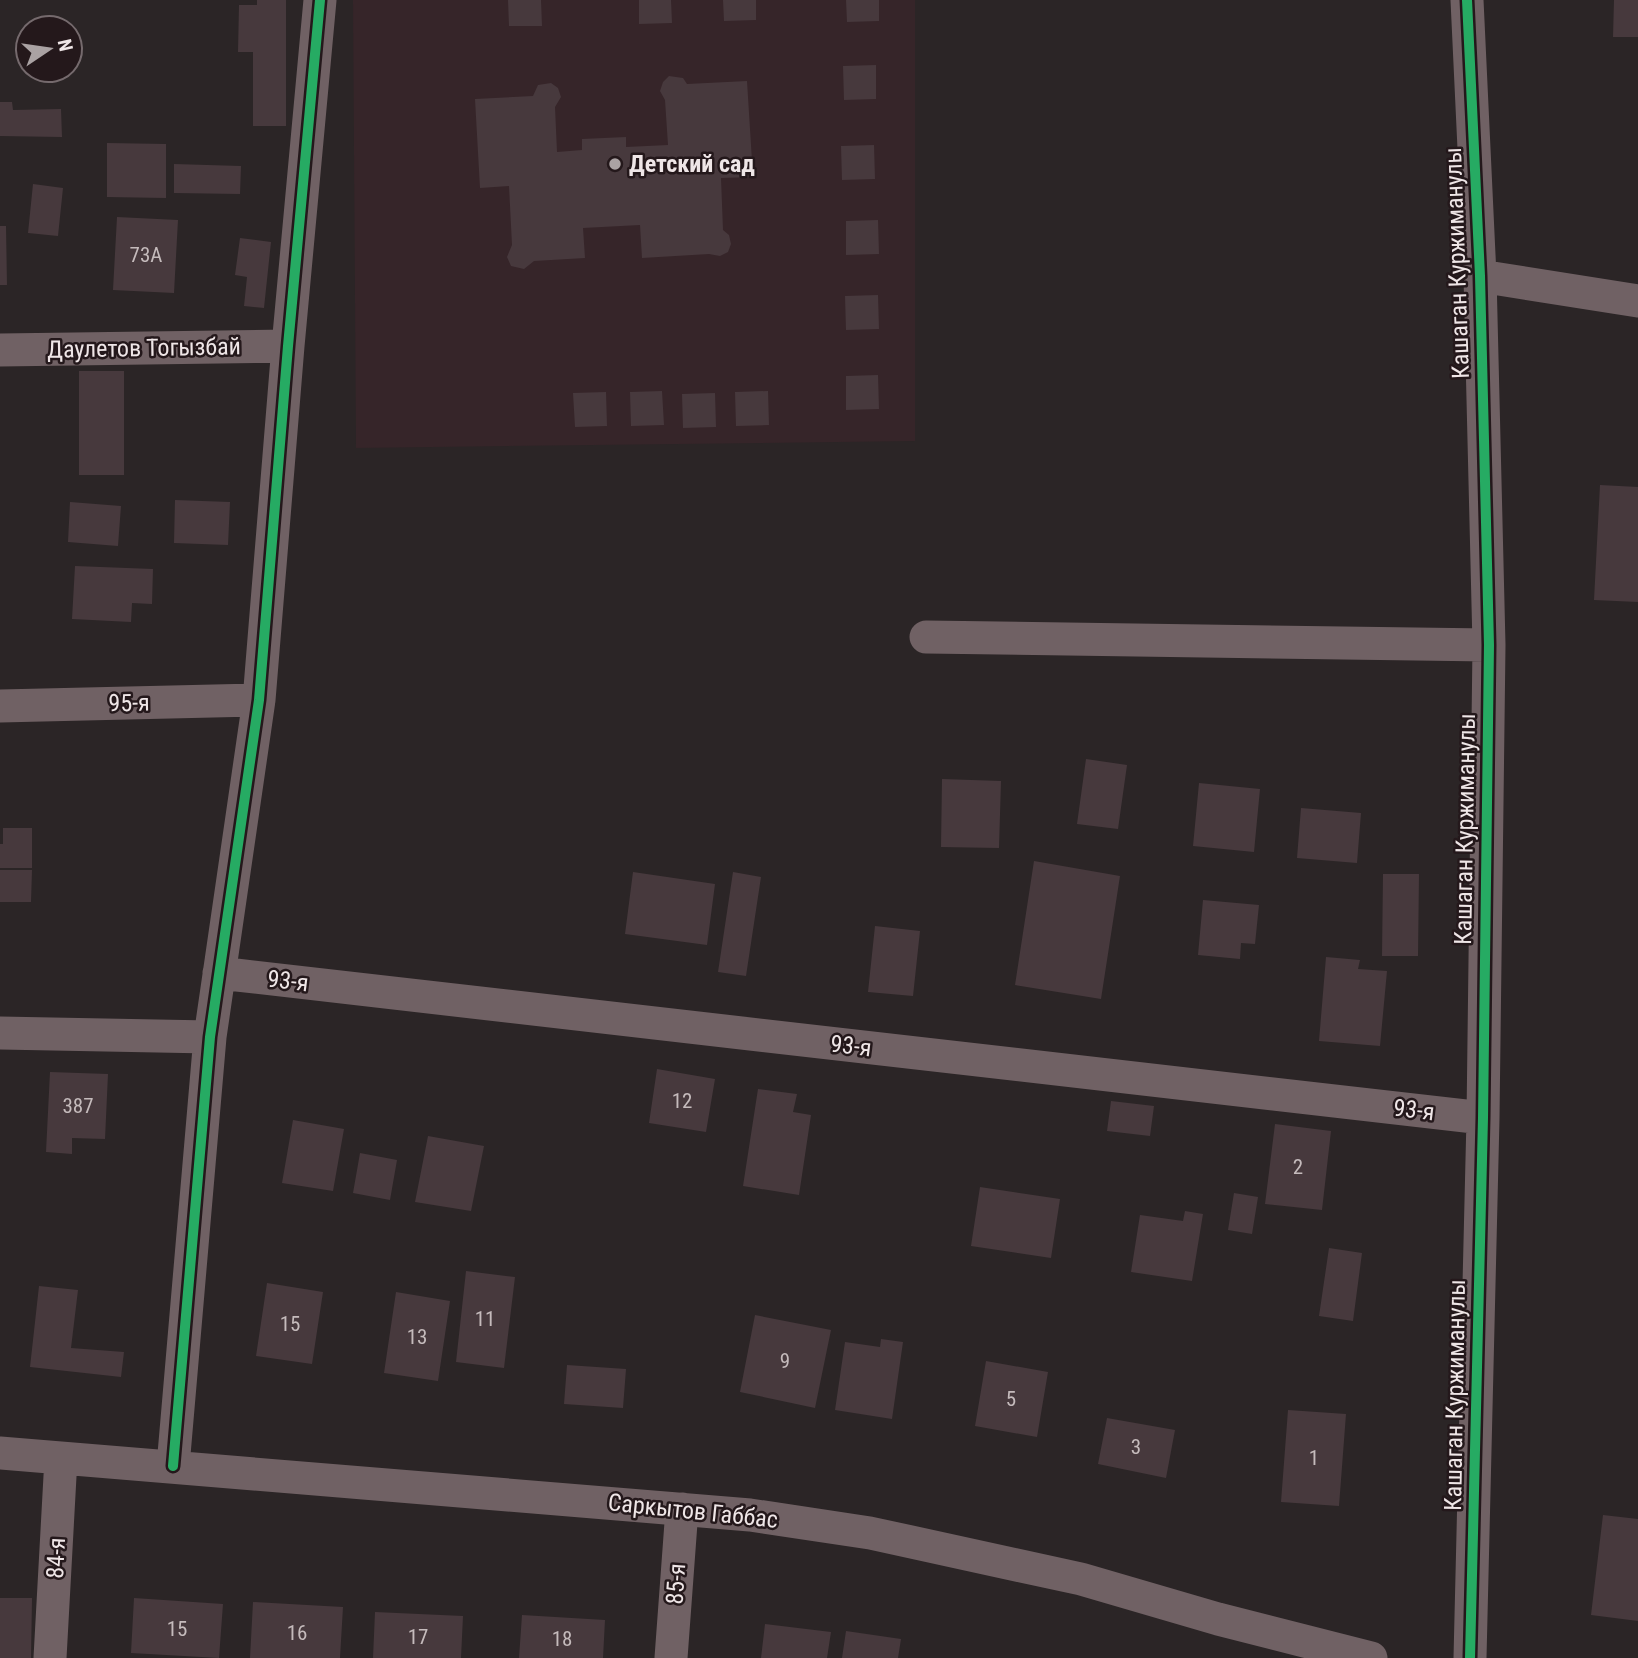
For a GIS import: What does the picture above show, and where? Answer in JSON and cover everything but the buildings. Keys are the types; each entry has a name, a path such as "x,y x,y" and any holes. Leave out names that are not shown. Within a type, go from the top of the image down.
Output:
{"street":[{"path":"173,1466 210,1037 259,700 320,0"},
{"name":"Кашаган Куржиманулы","path":"1467,0 1480,276 1489,645 1483,1118 1470,1658"},
{"path":"1480,276 1638,301"},
{"name":"Даулетов Тогызбай","path":"0,350 288,346"},
{"path":"926,637 1489,645"},
{"name":"95-я","path":"0,706 259,700"},
{"name":"93-я","path":"219,973 1483,1118"},
{"path":"0,1033 210,1037"},
{"name":"Саркытов Габбас","path":"0,1453 750,1515 870,1533 1080,1580 1371,1658"},
{"name":"84-я","path":"50,1658 61,1458"},
{"name":"85-я","path":"671,1658 682,1509"}],"shaded area":[{"path":"353,0 915,0 915,441 356,448"}],"cycle path":[{"path":"173,1466 210,1037 259,700 320,0"},
{"path":"1467,0 1480,276 1489,645 1483,1118 1470,1658"}],"place":[{"name":"Детский сад","path":"615,164"}]}
